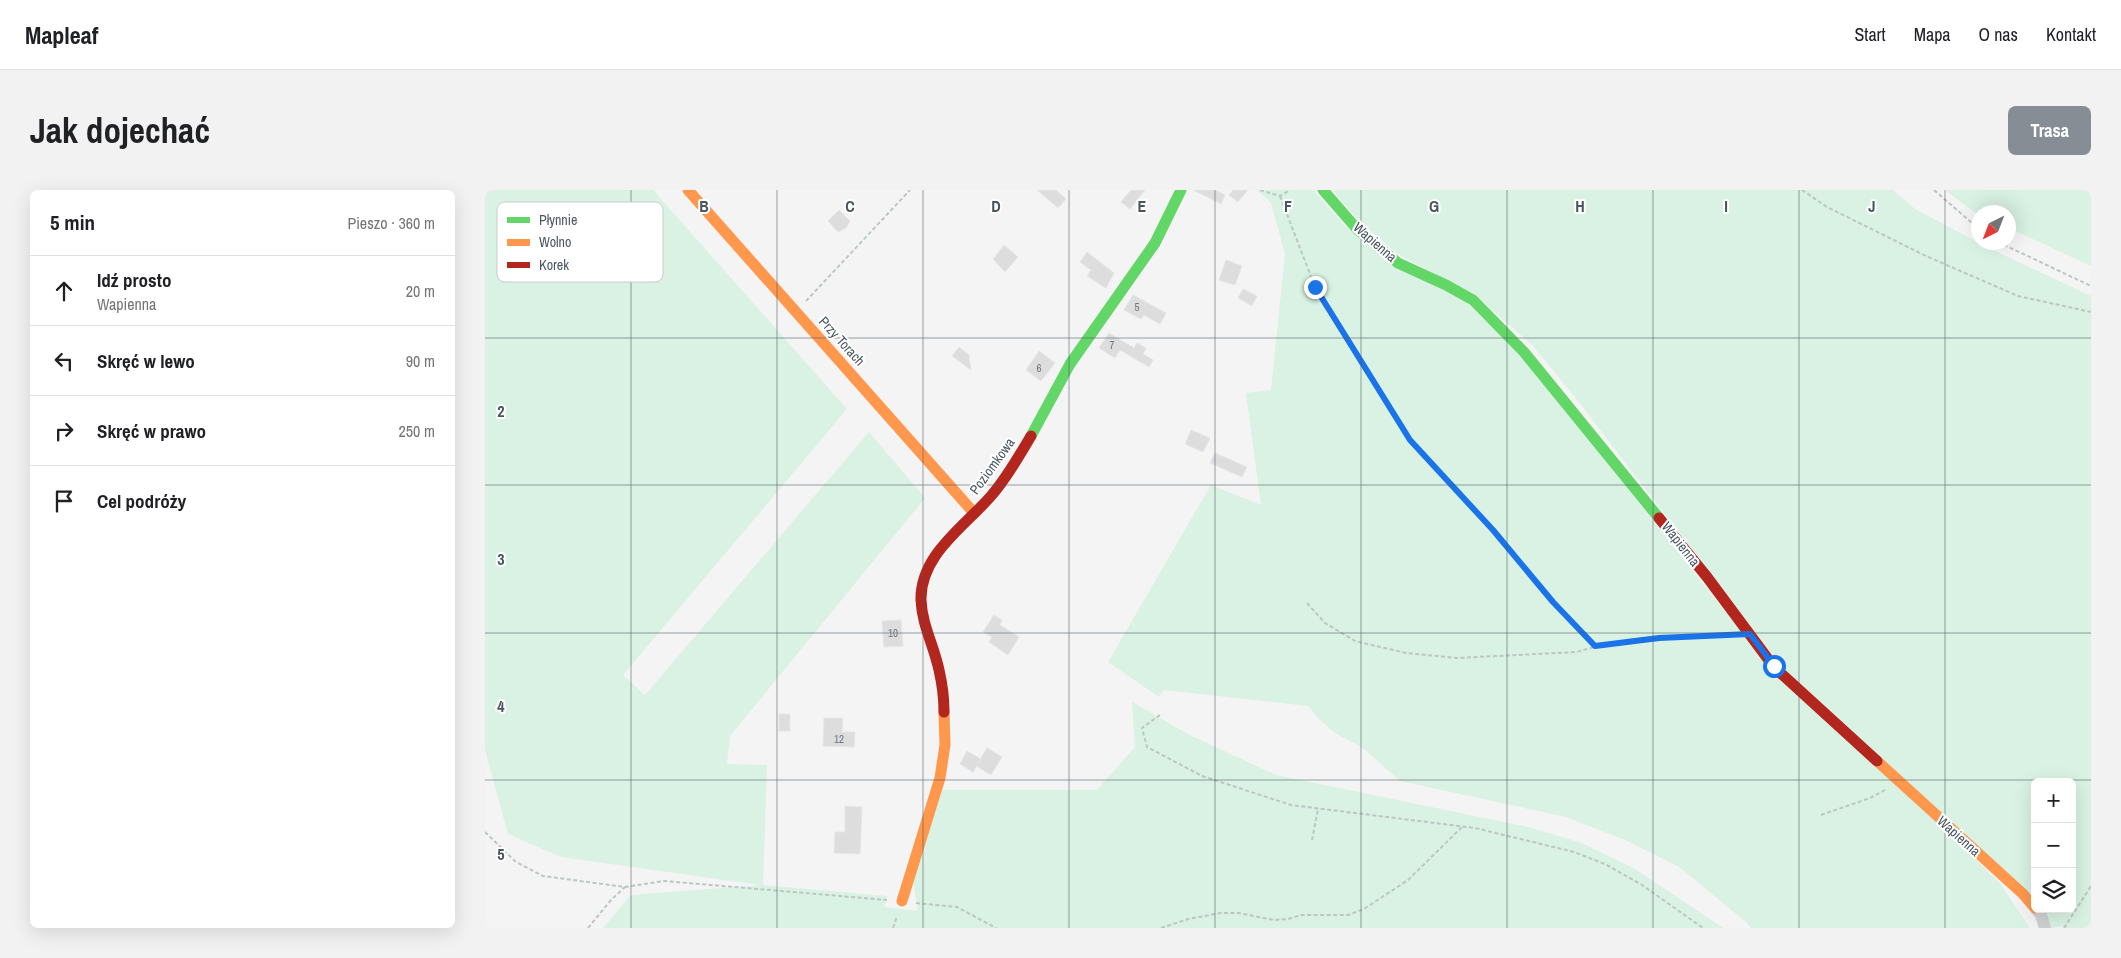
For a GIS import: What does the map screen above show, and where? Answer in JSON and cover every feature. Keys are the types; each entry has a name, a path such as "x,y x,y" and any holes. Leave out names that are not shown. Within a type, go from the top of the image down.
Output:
{"street":[{"name":"Przy Torach","path":"688,190 974,513"},
{"name":"Poziomkowa","path":"902,902 940,778 945,745 944,708 939,670 922,617 923,577 930,562 942,547 992,496 1013,466 1070,364 1155,243 1181,190"},
{"name":"Wapienna","path":"1323,190 1357,229 1398,263 1446,285 1473,300 1524,352 1650,505 1774,666 2023,894 2031,904"},
{"name":"Wapienna","path":"2039,913 2045,928"}],"path":[{"path":"796,312 911,190"},
{"path":"1260,190 1280,196 1290,190"},
{"path":"1802,190 1827,207 1926,256 2018,296 2091,312"},
{"path":"1934,190 1971,222"},
{"path":"1280,196 1315,287 1410,440 1493,530 1553,602 1595,646"},
{"path":"2015,250 2091,286"},
{"path":"1307,603 1325,623 1355,641 1406,653 1457,658 1577,652 1595,646 1659,638 1750,634"},
{"path":"1160,715 1142,728 1147,747 1202,776 1291,805 1463,826 1525,838 1566,849 1605,864 1642,885 1703,928"},
{"path":"1821,815 1870,798 1900,781"},
{"path":"1312,840 1318,809"},
{"path":"1161,928 1187,919 1221,913 1239,912 1274,920 1289,919 1301,914 1348,915 1363,909 1408,880 1463,826"},
{"path":"485,832 516,862 543,876 625,887 664,881 957,907 996,928"},
{"path":"2063,928 2091,886"},
{"path":"588,928 611,900 625,887"}],"green space":[{"path":"485,190 653,190 847,409 623,675 645,695 869,432 925,498 730,736 727,764 767,765 763,885 887,896 884,907 918,911 913,881 931,790 1097,790 1135,747 1132,702 1190,735 1276,775 1528,827 1582,843 1635,869 1723,928 603,928 631,895 760,885 561,857 508,834 485,750"},
{"path":"1257,190 1313,190 1346,227 1466,302 1522,356 1736,625 2000,883 2030,928 1751,928 1679,867 1625,840 1566,817 1400,781 1363,748 1335,733 1308,706 1164,690 1159,697 1108,662 1211,485 1261,505 1246,393 1271,390 1285,254 1271,203"},
{"path":"1332,190 1893,190 1915,209 1971,238 1971,250 1993,250 2091,296 2091,928 2065,928 2065,926 2051,928 2043,913 2076,913 2076,778 2031,778 2031,898 1779,663 1578,401 1533,346 1474,294 1399,255 1360,222"},
{"path":"1945,190 2091,190 2091,266 2016,231 2016,205 1971,205 1971,210"}],"building":[{"path":"1037,190 1056,190 1066,199 1058,208"},
{"path":"1131,190 1145,190 1130,209 1121,202"},
{"path":"1193,190 1215,190 1225,195 1221,204"},
{"path":"1233,190 1248,190 1238,202 1229,195"},
{"path":"839,210 850,221 846,228 838,232 828,221"},
{"path":"1004,245 1018,257 1005,272 993,259"},
{"path":"1087,252 1114,273 1106,288 1087,276 1091,270 1080,262"},
{"path":"1226,260 1242,266 1235,285 1219,280"},
{"path":"1243,289 1257,296 1252,306 1238,298"},
{"path":"1133,295 1166,313 1160,324 1144,315 1141,319 1124,310"},
{"path":"1109,333 1134,348 1137,343 1146,348 1143,354 1153,360 1149,367 1120,350 1115,358 1099,348"},
{"path":"959,347 969,355 971,370 952,356"},
{"path":"1039,351 1055,363 1041,381 1026,370"},
{"path":"1191,430 1210,438 1203,452 1185,444"},
{"path":"1215,453 1247,467 1242,477 1210,463"},
{"path":"994,615 1002,620 1000,625 1019,637 1008,655 989,642 992,637 983,632"},
{"path":"901,620 903,646 884,647 882,621"},
{"path":"779,714 790,714 790,731 779,731"},
{"path":"824,718 843,718 842,732 855,732 854,747 823,746"},
{"path":"987,748 1002,757 991,775 976,766"},
{"path":"967,751 981,759 973,772 960,764"},
{"path":"845,806 862,807 860,854 834,853 835,832 845,832"}],"traffic: fast":[{"path":"1031,436 1070,364 1155,243 1181,190"},
{"path":"1323,190 1357,229 1398,263 1446,285 1473,300 1524,352 1659,518"}],"traffic: slow":[{"path":"688,190 974,513"},
{"path":"902,901 940,778 945,745 944,712"},
{"path":"1877,761 2031,903"}],"traffic: jam":[{"path":"944,712 940,675 922,609 923,584 928,569 936,555 945,543 997,489 1013,467 1031,436"},
{"path":"1659,518 1707,577 1774,667 1877,761"}],"route":[{"path":"1315,287 1410,440 1493,530 1553,602 1595,646 1659,638 1750,634 1774,666"}]}
